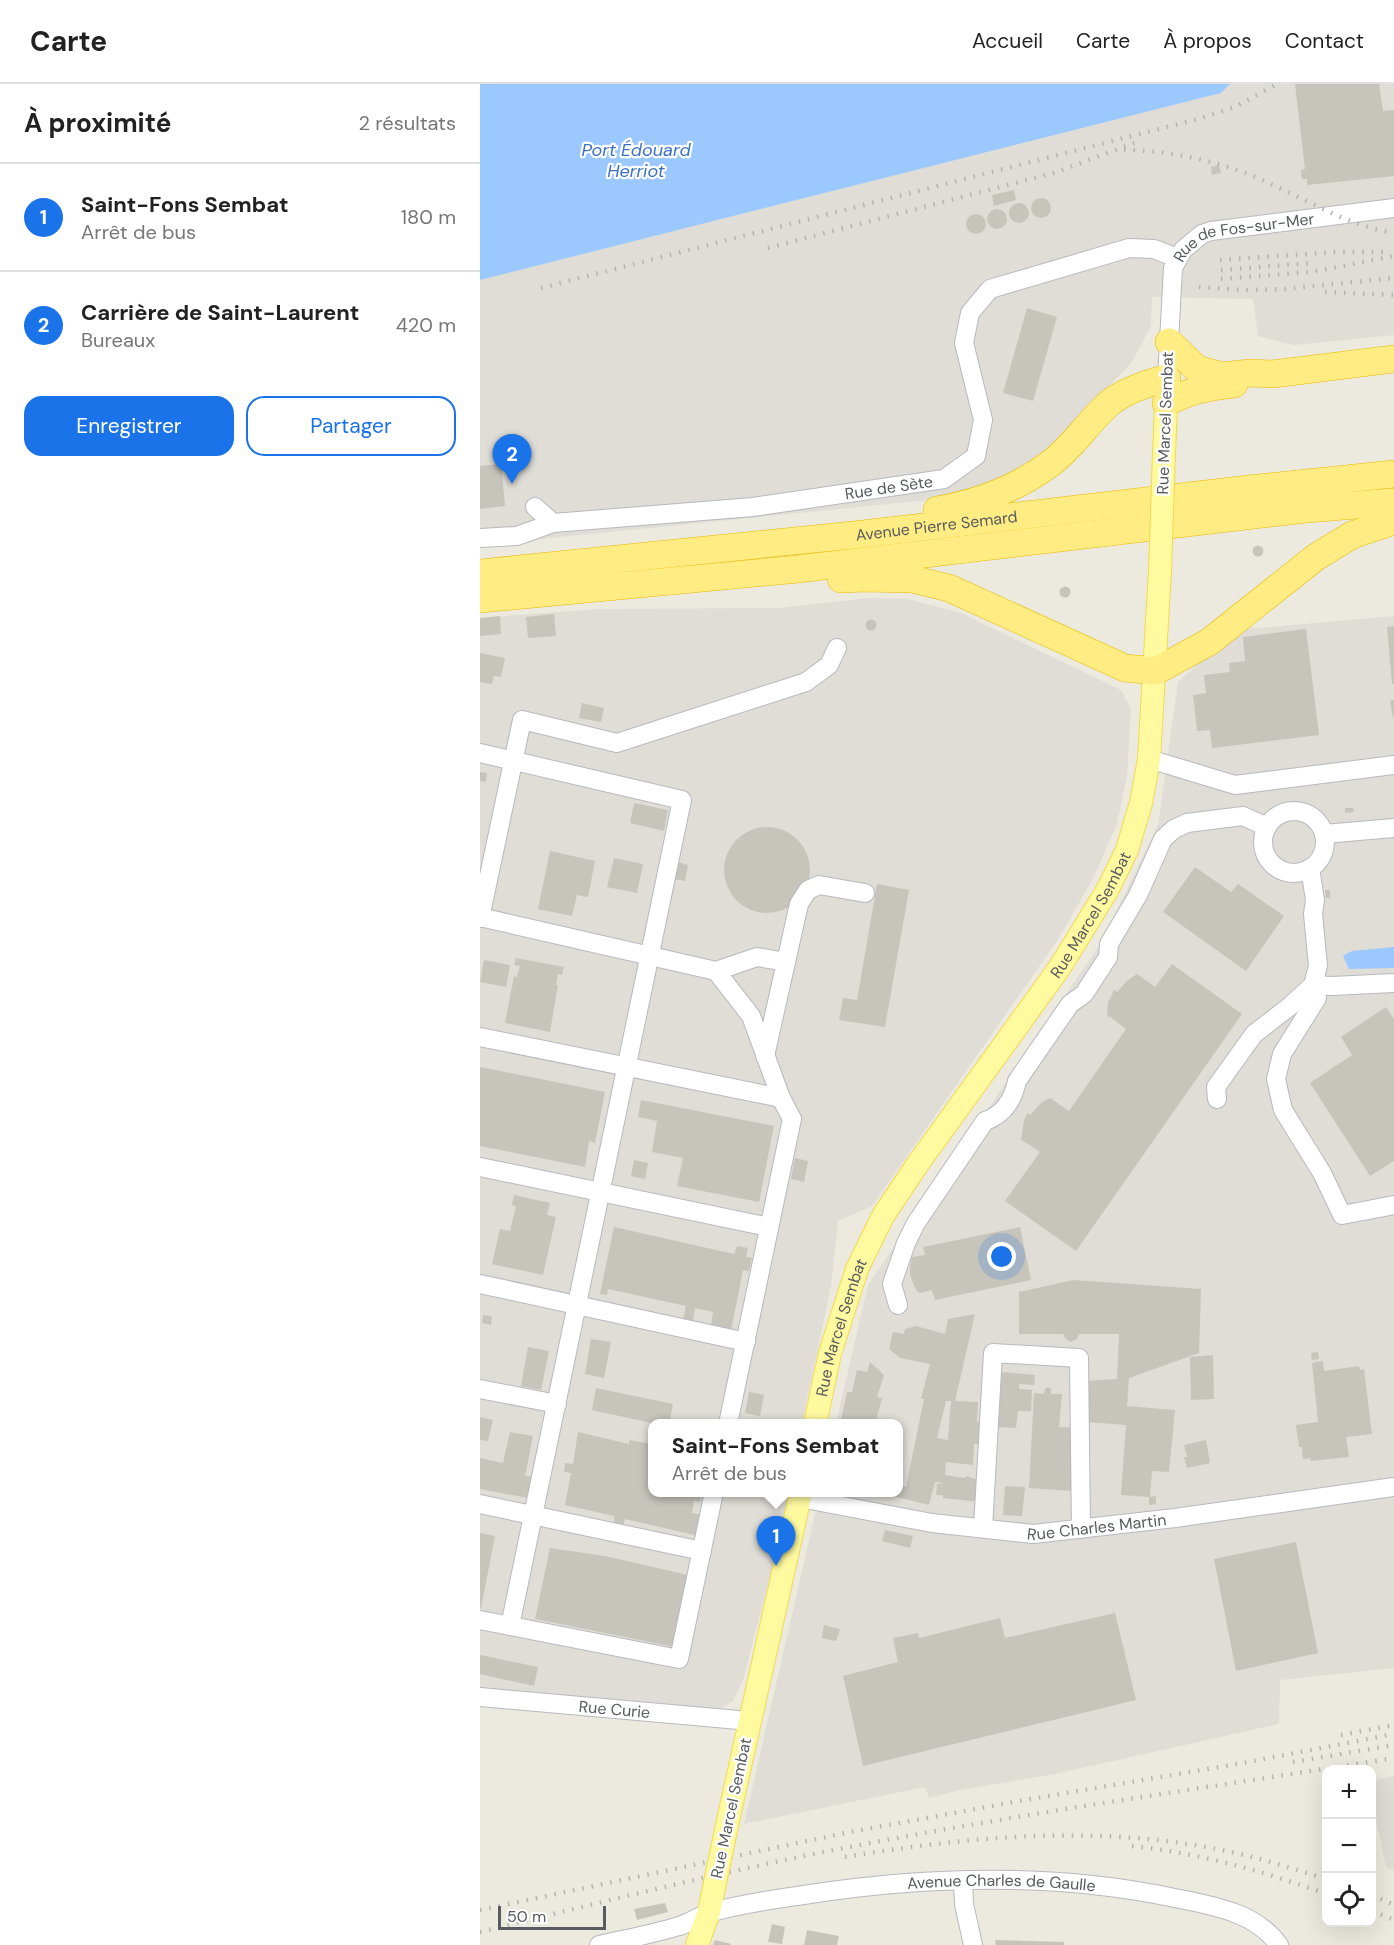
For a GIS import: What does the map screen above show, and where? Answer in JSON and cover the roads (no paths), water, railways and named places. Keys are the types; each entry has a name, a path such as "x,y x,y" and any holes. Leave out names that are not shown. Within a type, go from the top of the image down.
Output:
{"highway":[{"path":"1169,342 1197,369 1223,376 1250,373 1273,374 1394,359"},
{"path":"863,534 883,517 940,509 1004,491 1051,463 1112,402 1137,387 1184,393 1201,388 1251,382 1273,374"},
{"name":"Avenue Pierre Semard","path":"480,573 863,534 1260,487 1394,474"},
{"name":"Avenue Pierre Semard","path":"480,599 798,568 1306,509 1394,502"},
{"path":"798,568 826,581 865,578 912,579 949,588 1125,668 1156,671 1209,642 1316,556 1352,535 1394,521"}],"main road":[{"name":"Rue Marcel Sembat","path":"817,1419 830,1353 857,1269 883,1216 1060,967 1108,889 1127,850 1141,803 1149,759 1156,671 1167,391"},
{"name":"Rue Marcel Sembat","path":"697,1945 711,1904 801,1497"}],"street":[{"name":"Rue de Fos-sur-Mer","path":"1169,342 1173,268 1177,258 1192,241 1211,231 1394,208"},
{"name":"Rue de Sète","path":"480,538 517,536 553,523 753,507 944,478 976,456 983,420 964,343 970,314 990,289 1129,248 1154,249 1177,258"},
{"name":"Rue Marcel Sembat","path":"1167,391 1169,342"},
{"path":"535,507 553,523"},
{"path":"786,962 757,957 716,970 480,917 522,720 617,743 806,682 829,665 837,648"},
{"path":"480,753 682,800 510,1626"},
{"path":"1149,759 1235,785 1394,765"},
{"path":"1287,778 1292,811"},
{"path":"1292,811 1303,812 1312,817 1324,834 1325,844 1317,862 1310,868 1291,873 1273,865 1263,847 1263,837 1273,818 1292,811"},
{"path":"898,1305 891,1284 916,1223 985,1121 998,1117 1014,1094 1017,1081 1070,1004 1084,994 1108,957 1109,944 1138,894 1162,839 1174,829 1187,824 1243,816 1267,827"},
{"path":"1324,834 1394,828"},
{"path":"1310,868 1315,900 1313,914 1318,966 1313,985 1317,998 1282,1054 1276,1079 1283,1110 1322,1173 1342,1215 1394,1205"},
{"path":"765,1056 799,904 808,890 819,885 865,893"},
{"path":"716,970 751,1016 781,1098 792,1119 729,1419"},
{"path":"1217,1099 1216,1087 1254,1034 1313,985 1394,983"},
{"path":"480,1037 781,1098"},
{"path":"480,1167 769,1227"},
{"path":"480,1284 746,1342"},
{"path":"983,1528 993,1353 1079,1358 1081,1528"},
{"path":"480,1389 556,1404"},
{"name":"Rue Charles Martin","path":"810,1497 932,1523 1033,1534 1175,1518 1394,1487"},
{"path":"480,1620 679,1659 713,1497"},
{"path":"480,1504 702,1551"},
{"name":"Rue Curie","path":"480,1697 750,1721"},
{"name":"Avenue Charles de Gaulle","path":"599,1945 681,1926 711,1904 782,1898 846,1888 963,1881 1046,1880 1113,1887 1230,1911 1265,1929 1279,1945"},
{"path":"963,1881 964,1904 973,1945"}],"water":[{"name":"Port Édouard Herriot","path":"480,84 1230,84 1221,93 480,280"},
{"path":"1394,947 1394,968 1349,969 1343,956 1352,951"}],"railway":[{"path":"541,288 1198,119 1235,107 1277,84"},
{"path":"768,248 1057,172 1139,141"},
{"path":"1124,150 1183,156 1221,165 1257,178 1348,220 1394,233"},
{"path":"1220,260 1335,252 1385,252"},
{"path":"1221,279 1311,272 1394,256"},
{"path":"1221,270 1310,263"},
{"path":"1199,287 1244,290 1285,289 1394,278"},
{"path":"1325,292 1394,295"},
{"path":"1341,1735 1394,1725"},
{"path":"480,1910 845,1833 1394,1734"},
{"path":"1293,1762 1394,1745"},
{"path":"480,1932 803,1856 917,1834 1394,1758"},
{"path":"845,1857 976,1840 1063,1835 1107,1836 1151,1839 1228,1851 1322,1878"},
{"path":"1132,1846 1182,1853 1230,1864 1322,1893"},
{"path":"1376,1897 1394,1905"},
{"path":"1376,1913 1394,1920"}],"place":[{"name":"Carrière de Saint-Laurent","path":"512,484"},
{"name":"Saint-Fons Sembat","path":"776,1566"}]}
